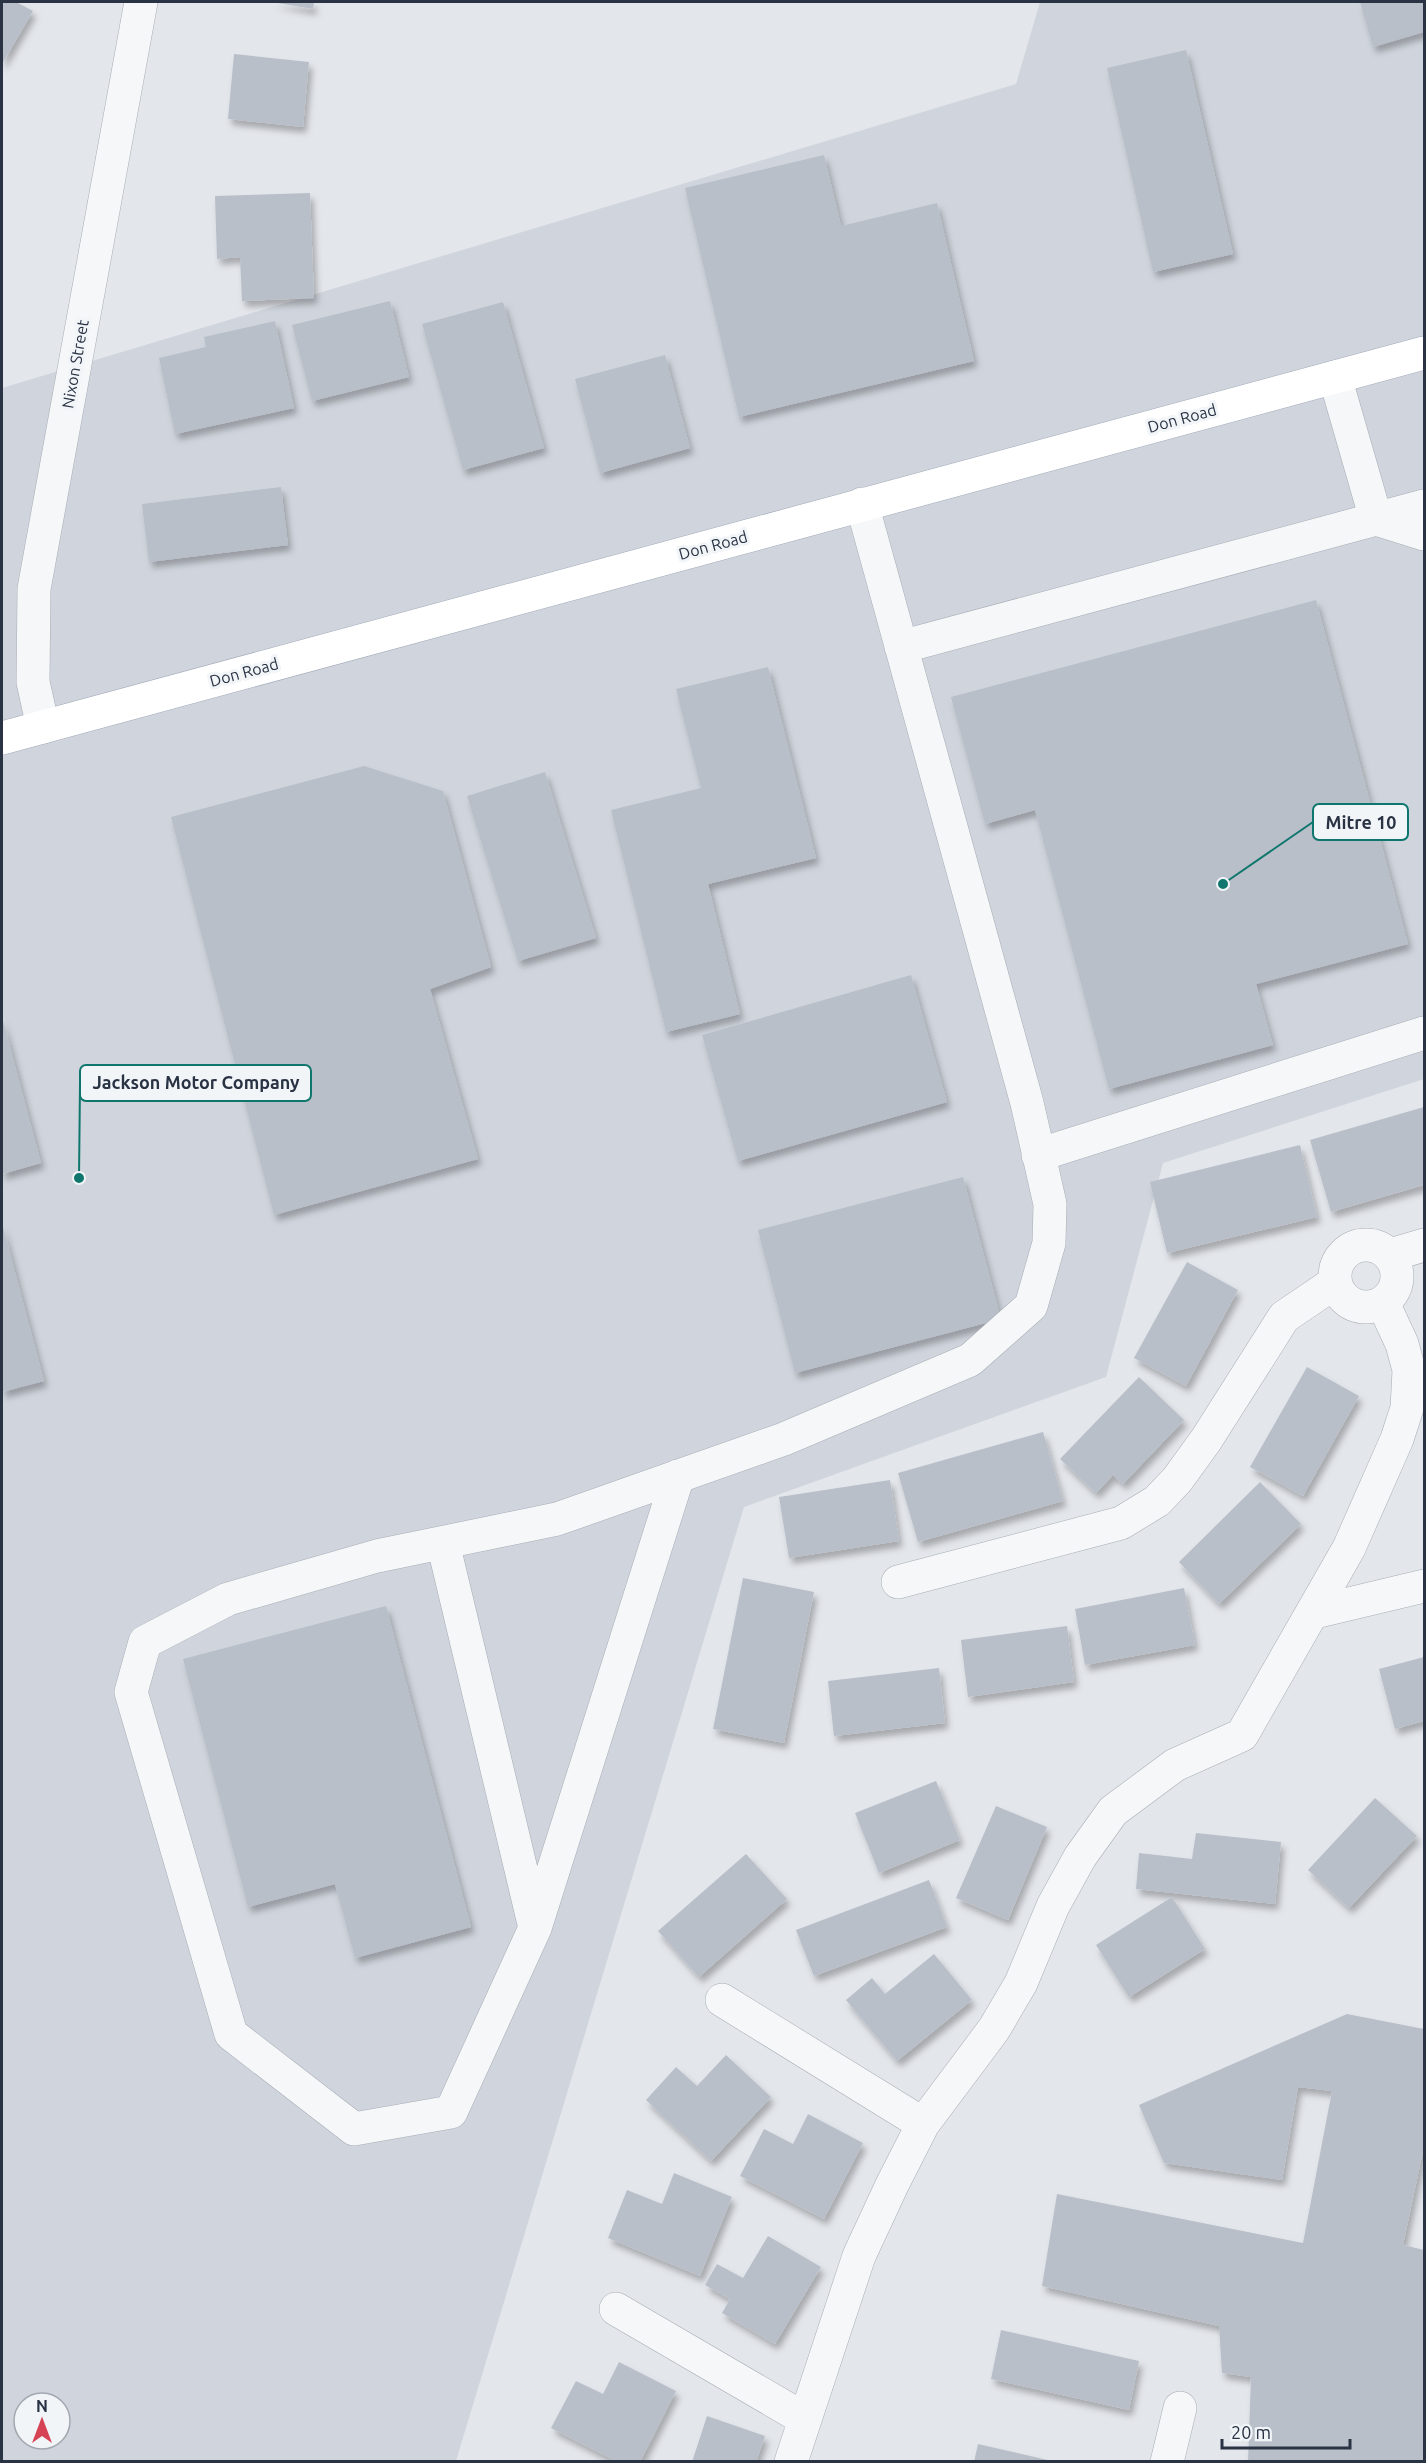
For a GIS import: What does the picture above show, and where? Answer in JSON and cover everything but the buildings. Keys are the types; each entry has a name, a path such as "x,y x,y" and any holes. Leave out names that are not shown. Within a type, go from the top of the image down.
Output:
{"main road":[{"name":"Don Road","path":"2,738 1425,353"}],"street":[{"name":"Nixon Street","path":"43,727 33,682 34,589 141,2"},
{"path":"1335,377 1376,519"},
{"path":"678,1476 535,1928 451,2112 354,2129 231,2034 131,1692 145,1642 228,1599 377,1556 557,1520 678,1476 784,1439 970,1360 1031,1306 1048,1243 1050,1204 1027,1103 862,504"},
{"path":"901,648 1425,506"},
{"path":"1376,519 1425,534"},
{"path":"1038,1155 1425,1034"},
{"path":"1372,1245 1390,1255 1398,1272 1395,1290 1383,1303 1363,1308 1344,1300 1334,1283 1336,1262 1351,1247 1372,1245"},
{"path":"1390,1255 1425,1245"},
{"path":"898,1582 1121,1523 1157,1501 1178,1480 1206,1440 1284,1317 1334,1283"},
{"path":"791,2462 803,2418 830,2347 859,2256 923,2124 994,2030 1021,1983 1053,1906 1080,1857 1113,1811 1175,1765 1242,1736 1315,1612 1349,1548 1397,1439 1407,1408 1409,1370 1402,1344 1383,1303"},
{"path":"443,1543 535,1928"},
{"path":"1315,1612 1425,1586"},
{"path":"722,2000 923,2124"},
{"path":"616,2308 803,2418"},
{"path":"1167,2462 1180,2408"}],"shaded area":[{"path":"1040,2 1424,2 1424,1079 1163,1163 1106,1377 744,1507 456,2461 2,2461 2,388 1016,84"}],"place":[{"name":"Mitre 10","path":"1223,884"},
{"name":"Jackson Motor Company","path":"79,1178"}]}
